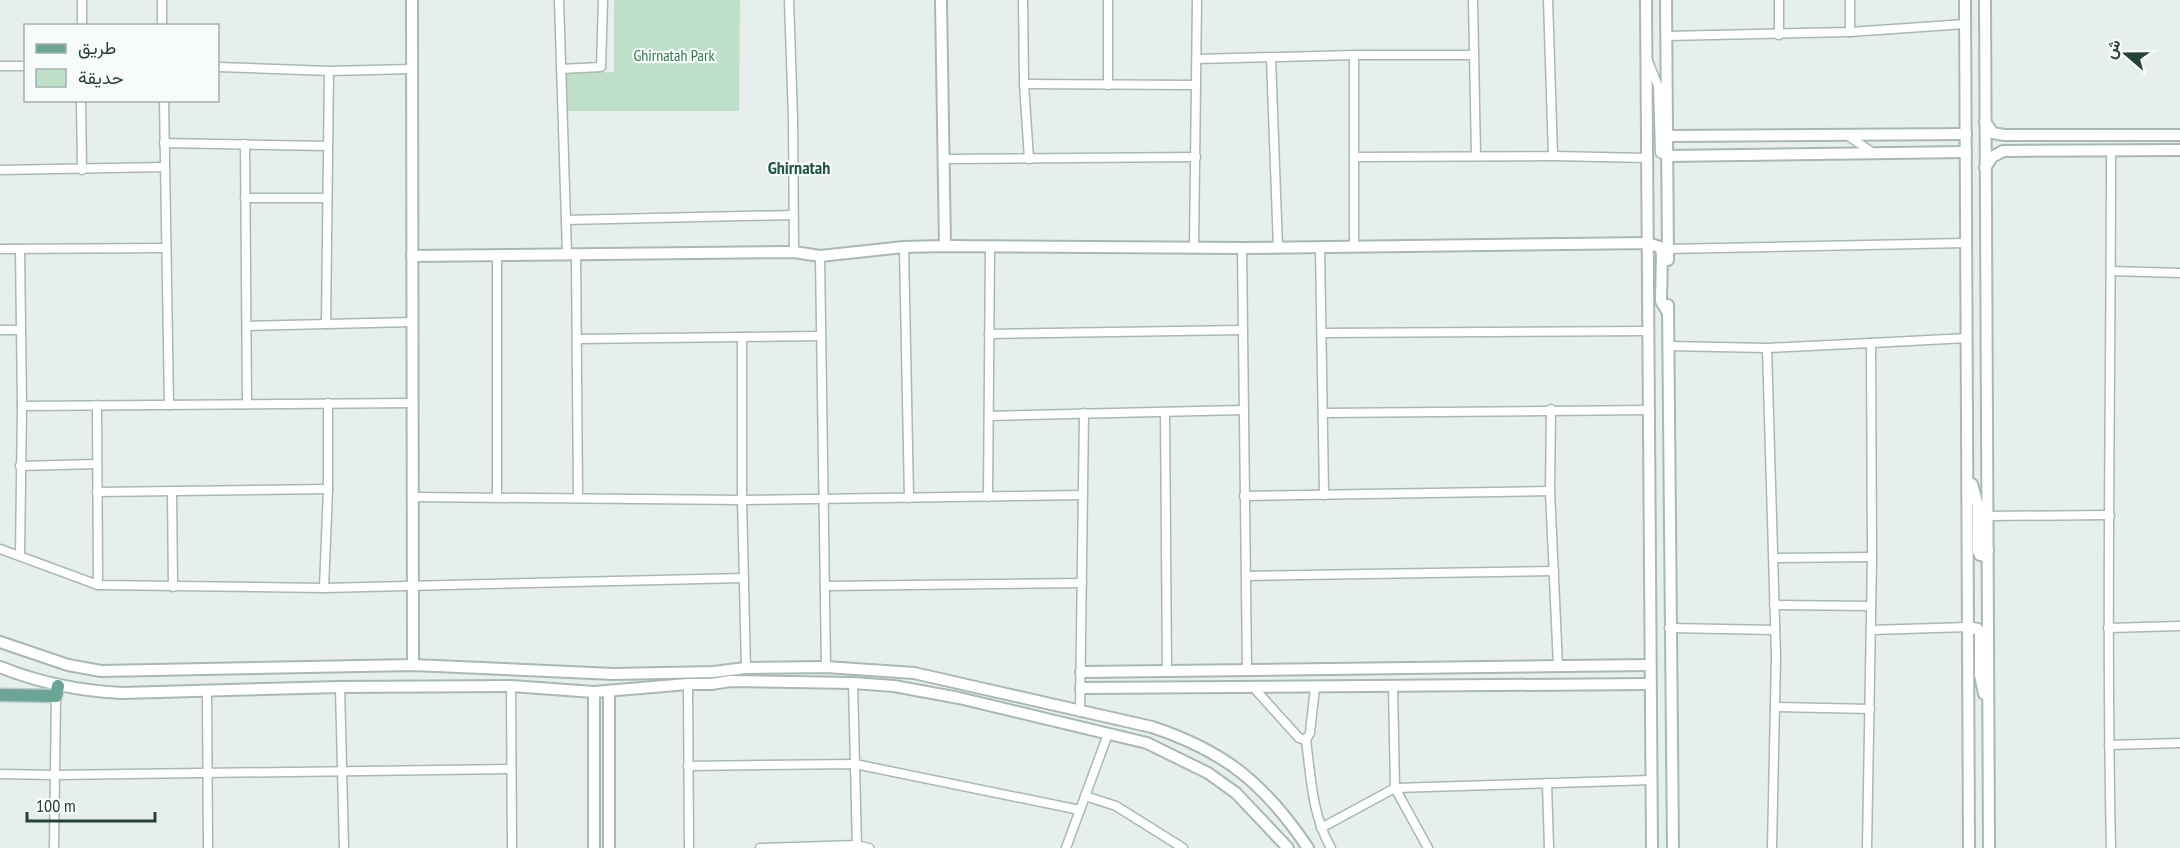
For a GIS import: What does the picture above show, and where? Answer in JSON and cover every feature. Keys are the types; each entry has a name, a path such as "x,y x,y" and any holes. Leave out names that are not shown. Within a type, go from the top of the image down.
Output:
{"main road":[{"path":"0,695 57,691"}],"street":[{"path":"82,0 82,24"},
{"path":"162,0 162,24"},
{"path":"412,0 413,665"},
{"path":"559,0 566,220 572,253 577,339 578,498"},
{"path":"561,69 601,67 603,0"},
{"path":"789,0 794,252"},
{"path":"941,0 945,246"},
{"path":"1023,0 1024,84 1029,159"},
{"path":"1108,0 1108,85"},
{"path":"1194,248 1197,0"},
{"path":"1473,0 1476,156"},
{"path":"1548,0 1553,156"},
{"path":"1646,0 1652,848"},
{"path":"1666,0 1673,848"},
{"path":"1779,0 1779,35"},
{"path":"1850,0 1850,32"},
{"path":"1965,0 1969,848"},
{"path":"1985,0 1989,848"},
{"path":"1666,36 1779,35 1965,24"},
{"path":"1354,55 1354,247"},
{"path":"1197,59 1474,55"},
{"path":"1646,55 1658,86 1660,153 1667,156 1966,152"},
{"path":"1271,58 1278,248"},
{"path":"0,66 24,66"},
{"path":"219,67 329,71 412,69"},
{"path":"326,324 329,71"},
{"path":"1024,84 1196,86"},
{"path":"81,102 82,170"},
{"path":"164,102 169,405"},
{"path":"1985,120 1993,133 2013,135 2180,135"},
{"path":"1667,136 1966,134"},
{"path":"2012,150 2004,147 2003,143 2013,135"},
{"path":"1848,136 1876,154"},
{"path":"164,143 328,146"},
{"path":"245,144 247,404"},
{"path":"1985,168 1997,153 2012,150 2180,150"},
{"path":"2111,150 2108,628 2111,848"},
{"path":"1354,157 1553,156 1647,159"},
{"path":"944,159 1196,158"},
{"path":"0,170 165,167"},
{"path":"245,198 327,198"},
{"path":"566,220 792,215"},
{"path":"412,256 794,252 820,256 904,247 945,246 1278,248 1647,243 1660,247 1662,254 1661,301 1668,313"},
{"path":"1668,249 1966,243"},
{"path":"904,247 909,498"},
{"path":"988,496 990,247"},
{"path":"1320,247 1324,495"},
{"path":"0,249 166,248"},
{"path":"1242,248 1247,670"},
{"path":"20,249 22,406 20,556"},
{"path":"497,254 497,497"},
{"path":"820,256 826,667"},
{"path":"2111,271 2180,273"},
{"path":"247,326 412,322"},
{"path":"0,330 21,330"},
{"path":"989,334 1242,330"},
{"path":"1322,333 1648,331"},
{"path":"577,339 821,336"},
{"path":"742,337 742,500 746,668"},
{"path":"1668,346 1767,348 1967,338"},
{"path":"1867,848 1872,557 1872,343"},
{"path":"1767,348 1775,630 1772,848"},
{"path":"22,406 413,402"},
{"path":"324,588 328,489 328,403"},
{"path":"97,405 98,585"},
{"path":"1323,413 1551,409 1648,410"},
{"path":"1551,409 1550,491 1558,666"},
{"path":"989,417 1244,410"},
{"path":"1165,412 1167,671"},
{"path":"1080,712 1084,413"},
{"path":"20,466 97,464"},
{"path":"1968,470 1978,505 1978,551 1984,556 1988,550"},
{"path":"97,492 328,489"},
{"path":"172,491 173,587"},
{"path":"1245,496 1550,491"},
{"path":"413,497 742,500 1083,495"},
{"path":"1988,516 2110,515"},
{"path":"0,549 98,585 324,588 744,578"},
{"path":"1774,558 1872,557"},
{"path":"1245,576 1554,571"},
{"path":"825,586 1082,583"},
{"path":"1774,604 1871,606"},
{"path":"2108,628 2180,626"},
{"path":"1871,630 1968,627 1978,629 1980,675 1989,718"},
{"path":"1670,628 1775,630"},
{"path":"0,642 68,665 100,671 413,665 594,674 826,667 914,673 1152,727 1179,736 1234,765 1257,784 1282,810 1308,848"},
{"path":"1081,672 1650,665"},
{"path":"0,667 57,691 122,693 340,687 511,686 609,692 731,681 894,686 959,698 1147,743 1208,773 1236,793 1288,848"},
{"path":"853,683 856,847"},
{"path":"688,684 689,848"},
{"path":"1081,688 1650,684"},
{"path":"511,686 512,848"},
{"path":"1393,686 1395,788 1428,848"},
{"path":"340,687 344,848"},
{"path":"1253,687 1299,738 1306,741"},
{"path":"1315,687 1310,733 1306,741 1313,804 1331,848"},
{"path":"54,848 57,691"},
{"path":"207,691 208,848"},
{"path":"594,692 594,848"},
{"path":"609,692 609,848"},
{"path":"1775,707 1870,709"},
{"path":"1066,848 1108,734"},
{"path":"2109,745 2180,743"},
{"path":"688,766 855,764 1080,810"},
{"path":"0,774 208,774 511,769"},
{"path":"1322,828 1395,788 1651,780"},
{"path":"1547,783 1549,848"},
{"path":"1085,795 1116,806 1183,848"},
{"path":"760,848 869,848"}],"green space":[{"name":"Ghirnatah Park","path":"614,0 740,0 739,111 566,111 566,73 614,72"}],"district":[{"name":"Ghirnatah","path":"799,168"}]}
